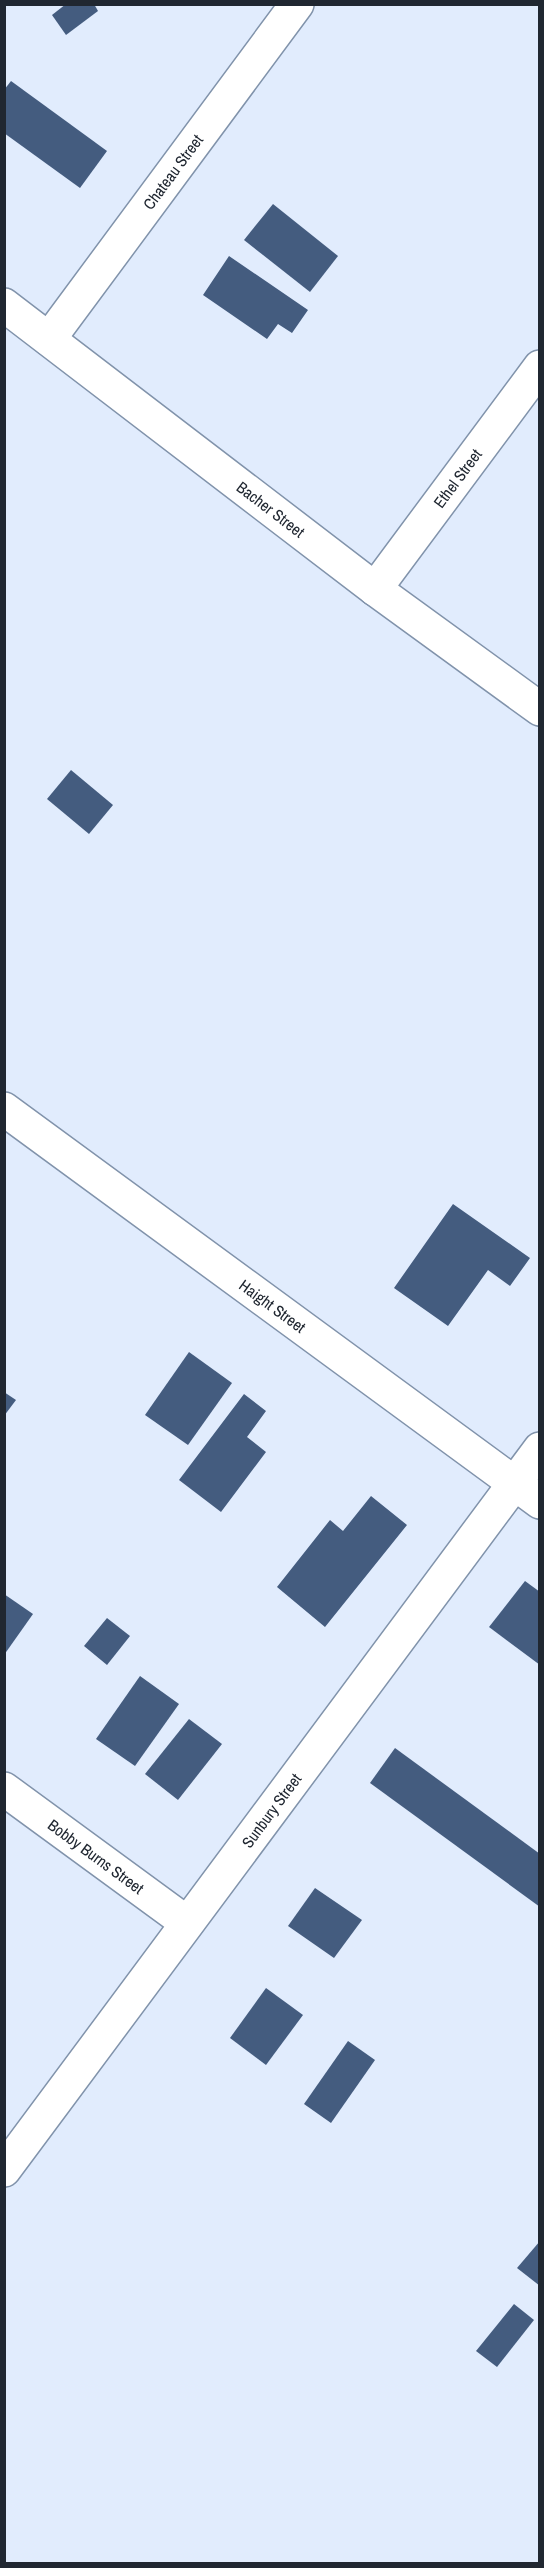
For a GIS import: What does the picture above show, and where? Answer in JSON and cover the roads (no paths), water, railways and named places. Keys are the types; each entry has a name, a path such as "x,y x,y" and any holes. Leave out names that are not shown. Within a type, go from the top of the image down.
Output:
{"street":[{"name":"Chateau Street","path":"49,339 297,4"},
{"name":"Bacher Street","path":"4,305 375,589 540,709"},
{"name":"Ethel Street","path":"375,589 540,367"},
{"name":"Haight Street","path":"4,1109 528,1493"},
{"name":"Sunbury Street","path":"4,2170 187,1923 528,1493 540,1449"},
{"name":"Bobby Burns Street","path":"4,1789 187,1923"}]}
